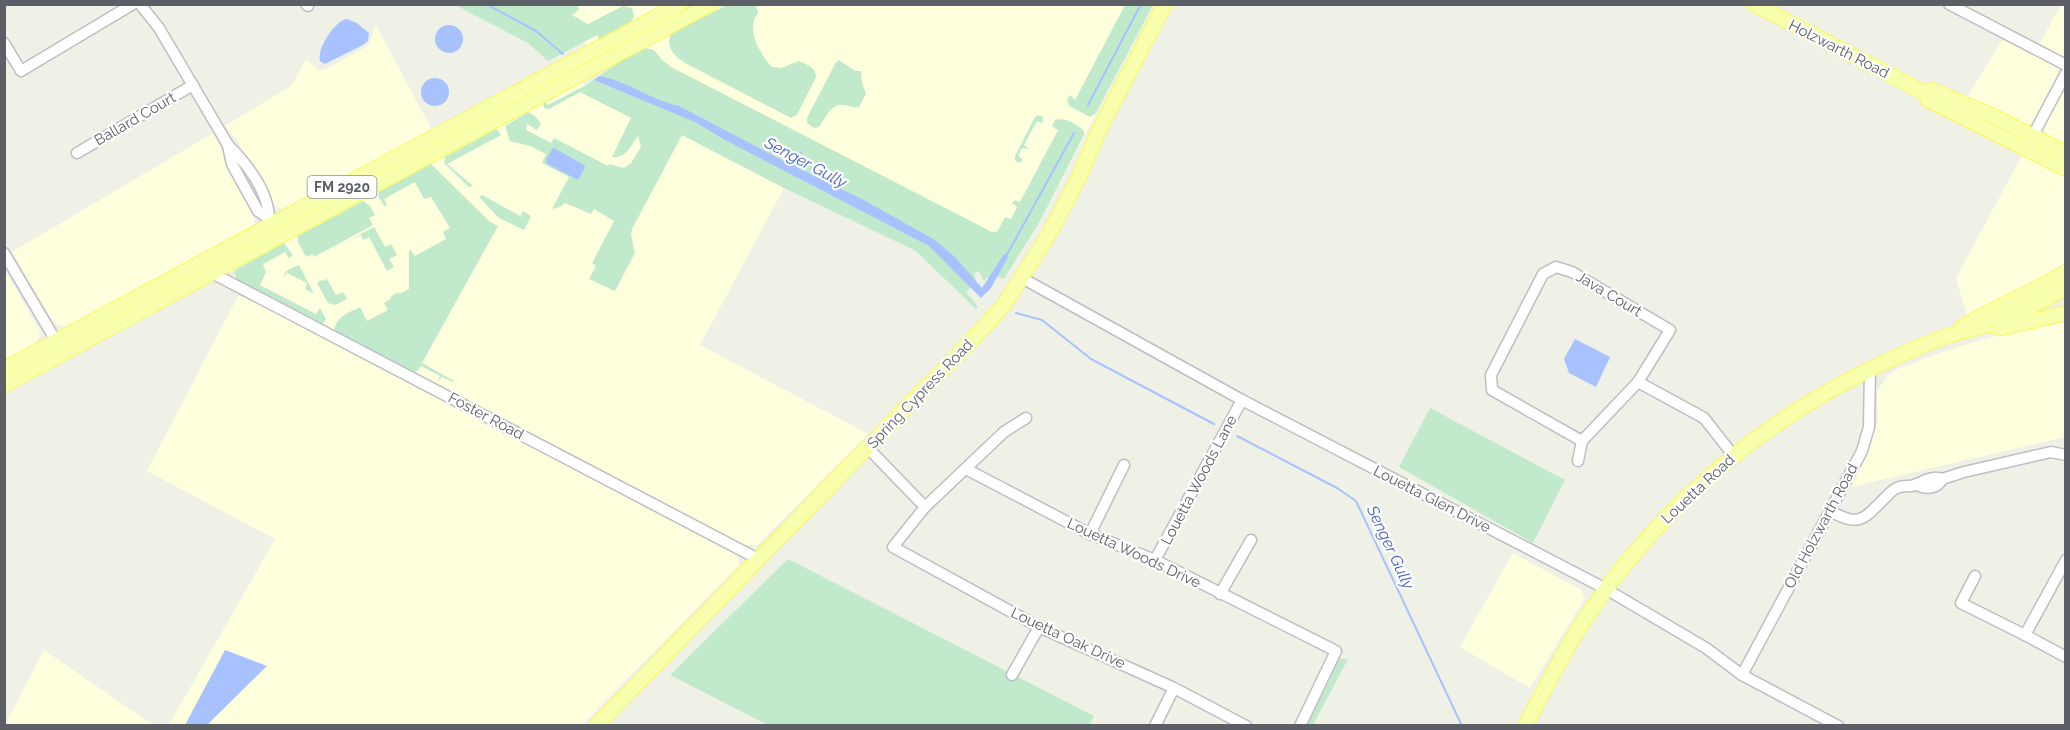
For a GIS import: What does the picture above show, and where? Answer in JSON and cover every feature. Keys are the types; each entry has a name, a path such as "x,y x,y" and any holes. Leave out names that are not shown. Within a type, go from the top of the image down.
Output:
{"main road":[{"name":"FM 2920","path":"626,42 680,4"},
{"name":"FM 2920","path":"4,369 60,347 212,273 540,88 626,42 711,4"},
{"name":"Spring Cypress Road","path":"596,726 760,560 1004,305 1049,234 1076,184 1100,128 1164,4"},
{"name":"Holzwarth Road","path":"1754,4 1925,93 1928,100 2066,169"},
{"name":"FM 2920","path":"4,385 60,347 272,221 540,88"},
{"name":"Holzwarth Road","path":"1925,93 1932,90 1989,114 2066,153"},
{"name":"Louetta Road","path":"1525,726 1581,625 1606,589 1690,493 1733,455 1813,400 1870,370 1947,336 1989,310 2046,284 2066,272"},
{"name":"Louetta Road","path":"1947,336 1990,324 2066,288"},
{"path":"1990,324 2002,328 2066,314"}],"street":[{"path":"4,43 21,71 133,4"},
{"path":"141,4 159,28 228,145 243,159 269,205 272,221"},
{"path":"1949,4 2066,65"},
{"path":"2026,149 2066,73"},
{"name":"Ballard Court","path":"78,153 193,86"},
{"path":"4,253 60,347"},
{"name":"Java Court","path":"1582,441 1492,390 1491,375 1543,274 1556,267 1572,272 1670,330 1638,382"},
{"name":"Foster Road","path":"212,273 760,560"},
{"name":"Louetta Glen Drive","path":"1022,278 1242,400 1606,589 1706,648 1742,675 1838,726"},
{"name":"Old Holzwarth Road","path":"1742,675 1862,451 1867,436 1870,412 1870,370"},
{"path":"1578,461 1582,441 1638,382 1704,418 1733,455"},
{"name":"Louetta Woods Lane","path":"1155,560 1242,400"},
{"path":"868,448 925,507 1004,432 1026,418"},
{"path":"1830,511 1845,520 1856,521 1866,516 1896,488 2051,452 2066,455"},
{"path":"1090,534 1124,465"},
{"name":"Louetta Woods Drive","path":"966,469 1090,534 1155,560 1336,651 1300,726"},
{"name":"Louetta Oak Drive","path":"925,507 893,547 1039,627 1174,688 1246,726"},
{"path":"1220,594 1251,540"},
{"path":"2025,635 2066,560"},
{"path":"1975,576 1961,603 2066,657"},
{"path":"1012,675 1039,627"},
{"path":"1155,726 1174,688"}],"shaded area":[{"path":"455,5 577,5 579,10 572,15 588,24 623,6 632,8 634,16 631,23 600,40 597,35 548,61 528,43"},
{"path":"566,5 664,5 587,46"},
{"path":"727,5 1153,5 1039,223 1016,261 624,59"},
{"path":"727,5 756,5 758,13 754,19 754,34 759,48 772,67 781,68 799,61 814,71 816,77 797,115 791,118 685,63 672,51 669,43 671,34"},
{"path":"1125,5 1153,5 1096,113 1090,117 1069,106 1067,99 1071,95 1075,100"},
{"path":"2061,5 2065,5 2065,57 2038,46"},
{"path":"376,25 432,130 287,207 281,209 277,207 237,140 225,126 292,85 306,59 319,70 324,70 368,46"},
{"path":"2004,37 2058,67 2057,80 2036,119 2029,125 2021,125 1966,99"},
{"path":"646,48 654,50 671,67 992,232 997,232 1005,217 1011,219 1017,207 1012,203 1015,200 1020,202 1058,130 1052,126 1055,120 1067,120 1084,131 1084,135 1039,223 1004,279 997,277 993,280 987,277 984,281 979,271 974,273 976,281 966,292 978,307 976,309 916,251 784,188 682,135 632,229 635,253 615,291 589,279 596,266 592,263 614,221 594,209 591,214 565,203 552,209 569,177 542,163 546,154 530,146 510,141 505,126 528,112 535,116 541,124 537,130 527,124 526,130 551,143 554,138 608,166 609,164 624,168 631,163 641,147 638,136 624,154 612,157 631,118 580,92 549,109 544,108 543,104 546,102 548,105 586,85 624,59"},
{"path":"839,60 855,71 861,71 866,94 859,107 836,106 832,108 819,127 814,128 807,123 807,118"},
{"path":"581,83 784,188 700,345 868,434 757,545 744,545 706,526 298,314 234,277 234,272 244,264"},
{"path":"2065,84 2065,146 2047,137 2044,127"},
{"path":"1038,115 1043,117 1043,123 1037,121 1024,145 1030,149 1022,148 1018,156 1023,160 1019,163 1015,160 1015,156"},
{"path":"496,129 501,135 447,164 473,186 469,187 444,163 445,157"},
{"path":"213,133 254,213 254,224 66,327 55,324 12,252"},
{"path":"2024,152 2065,173 2065,263 2034,282 1967,315 1956,278"},
{"path":"431,164 490,222 498,226 422,363 453,382 442,377 438,381 440,376 421,366 412,373 334,332 340,319 360,307 367,321 388,310 384,303 391,299 390,297 409,289 409,251 411,250 415,256 446,239 443,232 450,228 431,197 424,199 415,182 384,199 387,205 385,207 378,196 379,192"},
{"path":"482,195 520,216 523,211 531,216 524,230 499,218 479,197"},
{"path":"363,201 370,206 375,215 369,218 373,225 314,257 313,254 306,257 298,242 298,236"},
{"path":"374,227 385,247 391,244 397,255 389,259 394,267 387,271 369,237 363,240 361,235 348,241"},
{"path":"284,243 293,255 289,258 285,252 263,264 266,272 260,285 316,314 320,308 326,319 321,326 237,281 234,272 237,269"},
{"path":"299,265 314,294 305,289 307,283 287,273 283,278 286,271"},
{"path":"4,269 41,333 36,343 5,360"},
{"path":"327,279 336,295 343,292 347,299 335,305 328,303 317,283"},
{"path":"238,296 251,299 737,553 739,565 582,725 169,725 275,539 147,471"},
{"path":"2065,322 2065,437 1846,488 1876,428 1877,391 1895,370 1948,350 1992,337"},
{"path":"1430,408 1565,480 1533,543 1399,467"},
{"path":"1513,553 1581,590 1585,598 1530,688 1460,647"},
{"path":"788,559 1094,716 1089,726 768,725 670,675"},
{"path":"44,650 153,725 5,725"},
{"path":"1336,659 1348,659 1313,725 1305,726 1331,677"}],"water":[{"path":"347,19 357,23 369,33 368,41 325,64 320,61 324,43 337,24"},
{"path":"449,25 459,29 463,39 459,49 449,53 439,49 435,39 439,29"},
{"path":"599,76 610,78 679,106 860,198 935,240 955,257 982,288 1004,254 1008,257 991,288 981,298 929,246 723,139 697,123 594,80"},
{"path":"435,78 445,82 449,92 445,102 435,106 425,102 421,92 425,82"},
{"path":"554,148 584,165 585,168 578,180 547,164 546,160"},
{"path":"1575,339 1610,357 1596,387 1569,373 1564,359"},
{"path":"225,650 267,666 207,725 185,725"}],"waterway":[{"name":"Senger Gully","path":"486,4 536,31 563,54"},
{"path":"1088,105 1141,4"},
{"path":"1005,258 1074,133"},
{"path":"795,167 801,153"},
{"name":"Senger Gully","path":"1016,313 1042,320 1091,359 1214,424"},
{"name":"Senger Gully","path":"1237,436 1337,488 1356,501 1462,726"}]}
